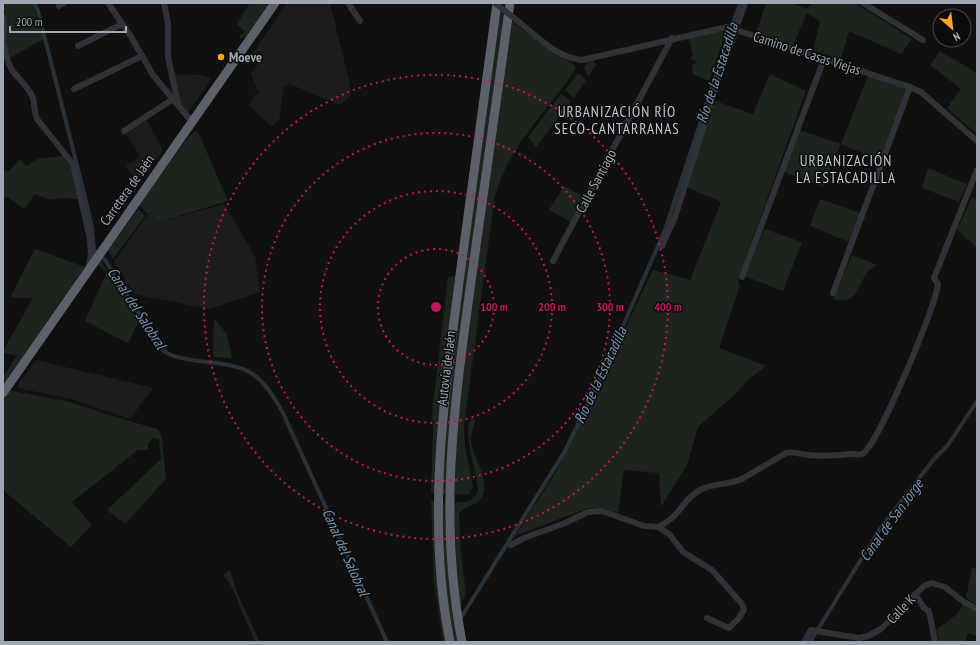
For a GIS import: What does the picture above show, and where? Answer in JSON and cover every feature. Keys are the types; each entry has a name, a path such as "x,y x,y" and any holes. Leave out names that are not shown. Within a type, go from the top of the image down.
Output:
{"highway":[{"name":"Carretera de Jaén","path":"3,393 275,3"},
{"name":"Autovía de Jaén","path":"450,642 441,580 438,542 439,462 448,370 496,3"},
{"name":"Autovía de Jaén","path":"462,642 450,555 448,511 450,465 459,368 510,3"}],"street":[{"path":"108,3 142,56 152,75 192,122"},
{"path":"164,3 168,23 168,57 178,105"},
{"path":"348,3 360,21"},
{"name":"Camino de Casas Viejas","path":"496,3 558,53 571,59 582,60 672,38 727,27 736,29 910,86 921,92 977,141"},
{"path":"662,246 675,218 684,186 745,3"},
{"path":"863,3 923,40"},
{"path":"3,17 3,39"},
{"path":"78,46 122,24"},
{"name":"Calle Santiago","path":"553,261 672,38"},
{"path":"3,43 5,55 12,70 28,88 33,98 34,112 37,119 74,164 90,240 91,256 88,270"},
{"path":"74,89 142,56"},
{"path":"742,277 824,59"},
{"path":"833,293 910,86"},
{"path":"124,131 173,100"},
{"path":"658,527 674,517 687,499 701,489 742,479 786,453 791,452 814,456 840,456 861,454 866,450 878,434 934,306 938,284 934,278 977,170"},
{"path":"511,545 524,538 563,524 588,512 602,511 644,526 658,527 670,535 683,552 712,570 742,604 744,610 739,618 729,628 710,618 706,618"},
{"name":"Calle K","path":"804,642 811,630 859,638 868,636 885,625 924,586 932,584 938,584 946,587 964,602 977,609"},
{"path":"915,594 924,608 929,611 936,642"}],"shaded area":[{"path":"3,3 32,3 44,39 8,59 4,43 6,23"},
{"path":"250,3 270,3 246,36 240,39 239,36 245,32 237,24"},
{"path":"287,3 330,3 350,84 351,96 340,105 290,84 284,86 279,121 271,126 249,106 254,95 259,94 251,74 258,64 249,58"},
{"path":"766,3 793,3 807,9 811,3 855,3 912,39 901,54 849,31 841,59 813,51 820,21 807,13 793,45 756,33"},
{"path":"499,10 504,15 447,494 440,494 443,436"},
{"path":"510,20 560,57 571,62 576,68 529,131 508,163 500,181 494,201 464,426 465,447 473,486 469,494 455,494 456,445 460,400"},
{"path":"724,31 724,37 709,81 693,74 692,64 696,64 695,60 691,60 691,57 693,56 689,38"},
{"path":"940,51 977,73 977,134 947,108 961,89 930,65"},
{"path":"591,60 597,64 588,77 584,67"},
{"path":"578,73 586,80 574,98 565,90"},
{"path":"173,74 204,75 211,79 187,114 179,104"},
{"path":"770,74 806,91 738,280 740,286 719,348 766,366 748,380 733,396 698,427 687,465 661,507 659,473 624,470 618,513 605,509 588,508 515,536 556,472 653,270 690,280 721,202 686,187 715,101 753,114"},
{"path":"868,76 908,88 879,160 841,144"},
{"path":"561,94 571,101 536,147 528,137"},
{"path":"146,119 163,150 138,185 126,166 140,156 125,132"},
{"path":"800,130 841,144 823,187 784,172"},
{"path":"195,131 199,134 228,201 158,222 150,211 148,214 139,205 189,136"},
{"path":"61,150 69,159 79,199 60,198 50,200 35,194 24,209 6,196 3,200 3,170 8,172 20,159 26,166 38,159 62,156"},
{"path":"928,168 967,184 959,202 922,188"},
{"path":"564,186 585,197 571,222 549,210"},
{"path":"972,197 977,201 977,248 957,230"},
{"path":"820,199 860,213 849,242 810,226"},
{"path":"224,204 255,256 260,292 210,309 134,294 114,262 150,211 159,222"},
{"path":"138,209 145,216 113,259 108,250"},
{"path":"764,229 802,242 783,291 745,276"},
{"path":"35,249 85,267 3,385 3,377 17,355 3,353 3,351 33,298 14,298 11,296"},
{"path":"852,255 877,265 867,273 857,292 851,298 846,300 833,299"},
{"path":"100,259 139,321 128,343 85,321 106,274 106,271 97,264"},
{"path":"455,276 439,414 435,493 431,493 433,430 432,414 448,277"},
{"path":"214,318 227,334 232,358 213,357"},
{"path":"36,360 153,388 130,419 71,399 18,388 18,385"},
{"path":"13,391 70,402 158,429 162,437 166,479 125,524 107,510 161,459 159,439 153,438 148,443 148,450 138,450 72,502 92,525 71,547 3,490 3,401 9,392"},
{"path":"472,418 475,420 471,436 472,448 483,477 484,492 479,501 464,509 459,514 461,554 466,594 460,606 456,565 454,503 465,502 472,499 478,491 468,432 469,424"},
{"path":"431,501 434,501 446,642 443,642 434,581"},
{"path":"440,503 446,503 459,642 452,642 448,615"},
{"path":"972,568 977,569 977,605 966,598"},
{"path":"230,570 238,595 260,642 255,642 231,585 223,575"},
{"path":"963,604 977,613 977,636 968,633 964,642 939,642 936,630 957,614"}],"waterway":[{"name":"Canal del Salobral","path":"34,3 38,11 84,193 92,227 94,250 105,260 161,349 168,354 180,358 223,364 246,370 264,384 273,395 282,411 387,642"},
{"name":"Río de la Estacadilla","path":"462,616 565,451 604,369 665,230 740,3"},
{"name":"Canal de San Jorge","path":"810,642 880,529 934,459 948,445 977,401"}],"place":[{"name":"Moeve","path":"221,57"}],"district":[{"name":"URBANIZACIÓN RÍO SECO-CANTARRANAS","path":"617,120"},
{"name":"URBANIZACIÓN LA ESTACADILLA","path":"846,168"}]}
